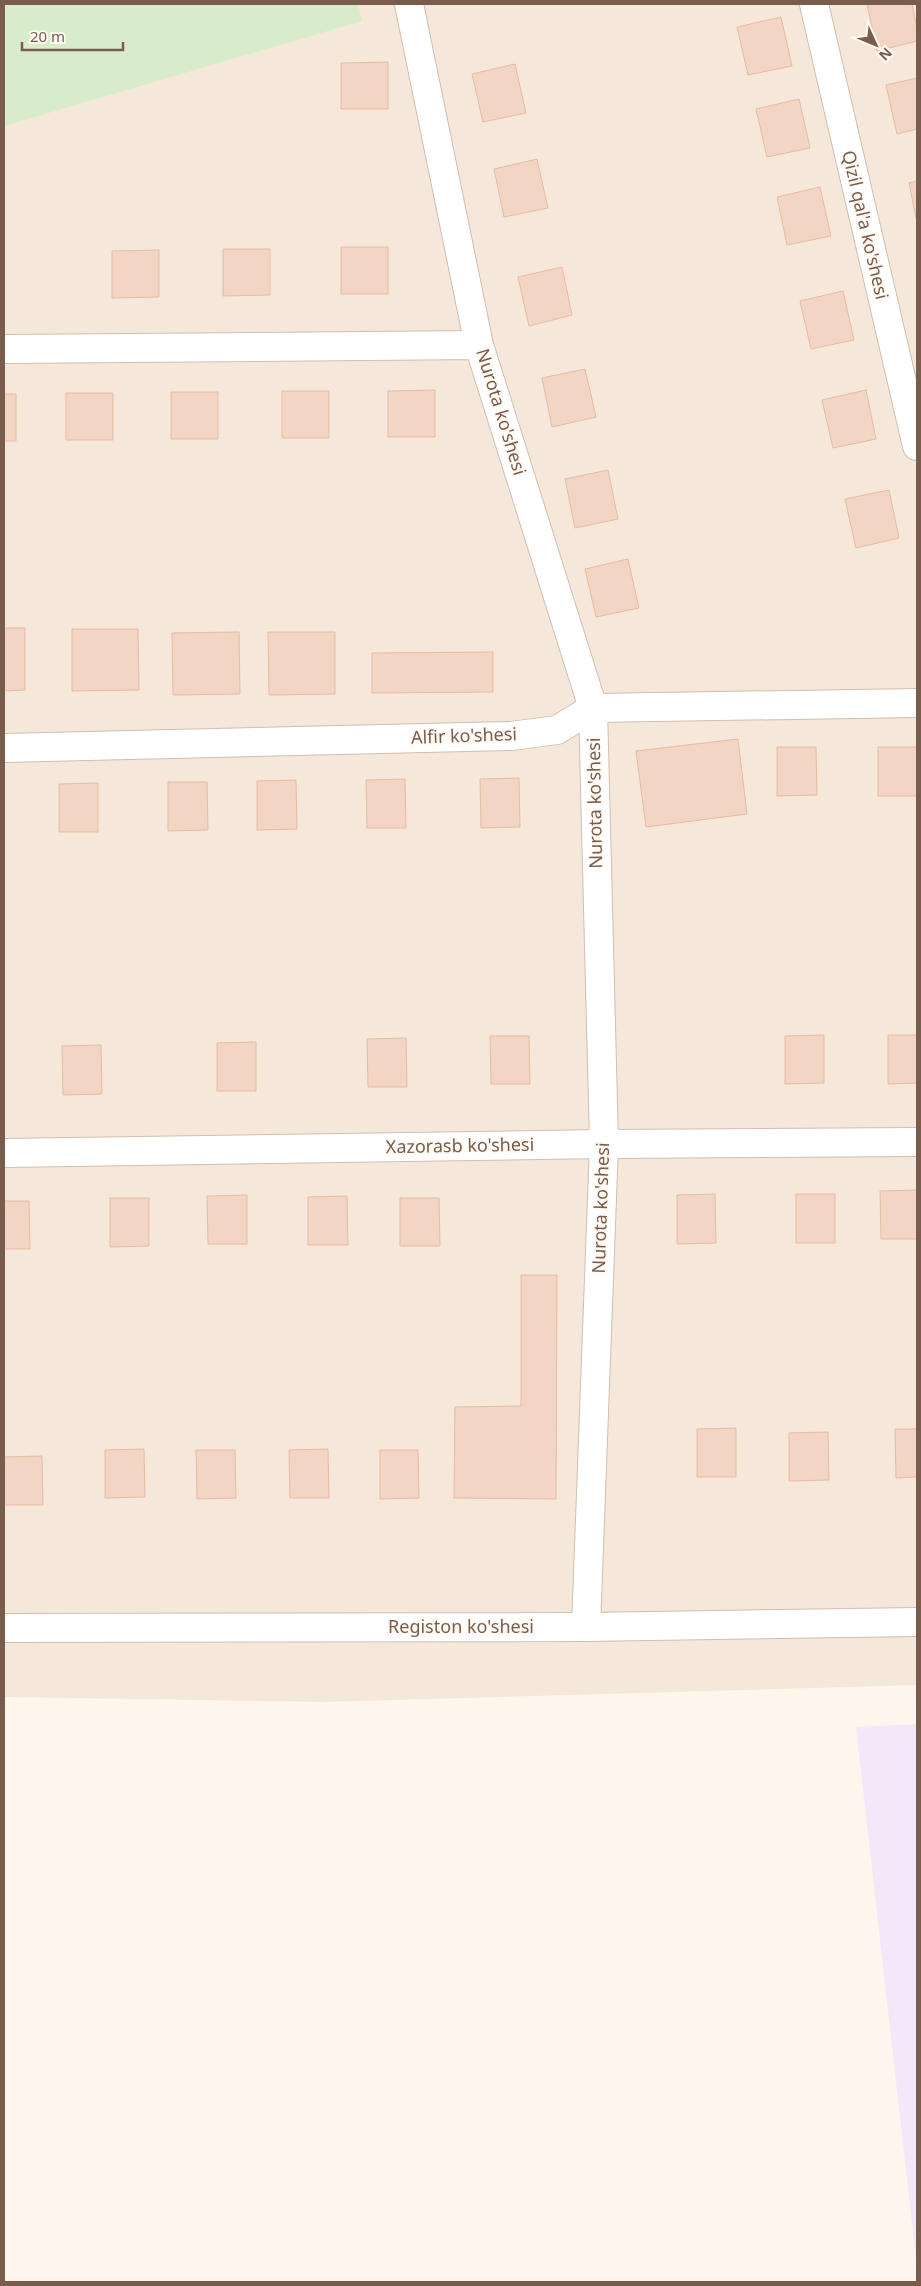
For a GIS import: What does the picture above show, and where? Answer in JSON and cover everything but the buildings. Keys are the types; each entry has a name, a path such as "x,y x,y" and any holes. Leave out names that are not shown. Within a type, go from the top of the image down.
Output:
{"street":[{"name":"Nurota ko'shesi","path":"408,4 479,345 593,708 604,1144 586,1627"},
{"name":"Qizil qal'a ko'shesi","path":"814,4 917,446"},
{"path":"4,349 479,345"},
{"path":"593,708 917,702"},
{"name":"Alfir ko'shesi","path":"4,748 511,736 557,730 593,708"},
{"name":"Xazorasb ko'shesi","path":"4,1152 917,1142"},
{"name":"Registon ko'shesi","path":"4,1628 586,1627 917,1622"}],"shaded area":[{"path":"4,4 917,4 917,1685 324,1702 4,1697"},
{"path":"917,1724 917,2268 856,1727"}],"green space":[{"path":"4,4 358,4 362,21 4,126"}]}
